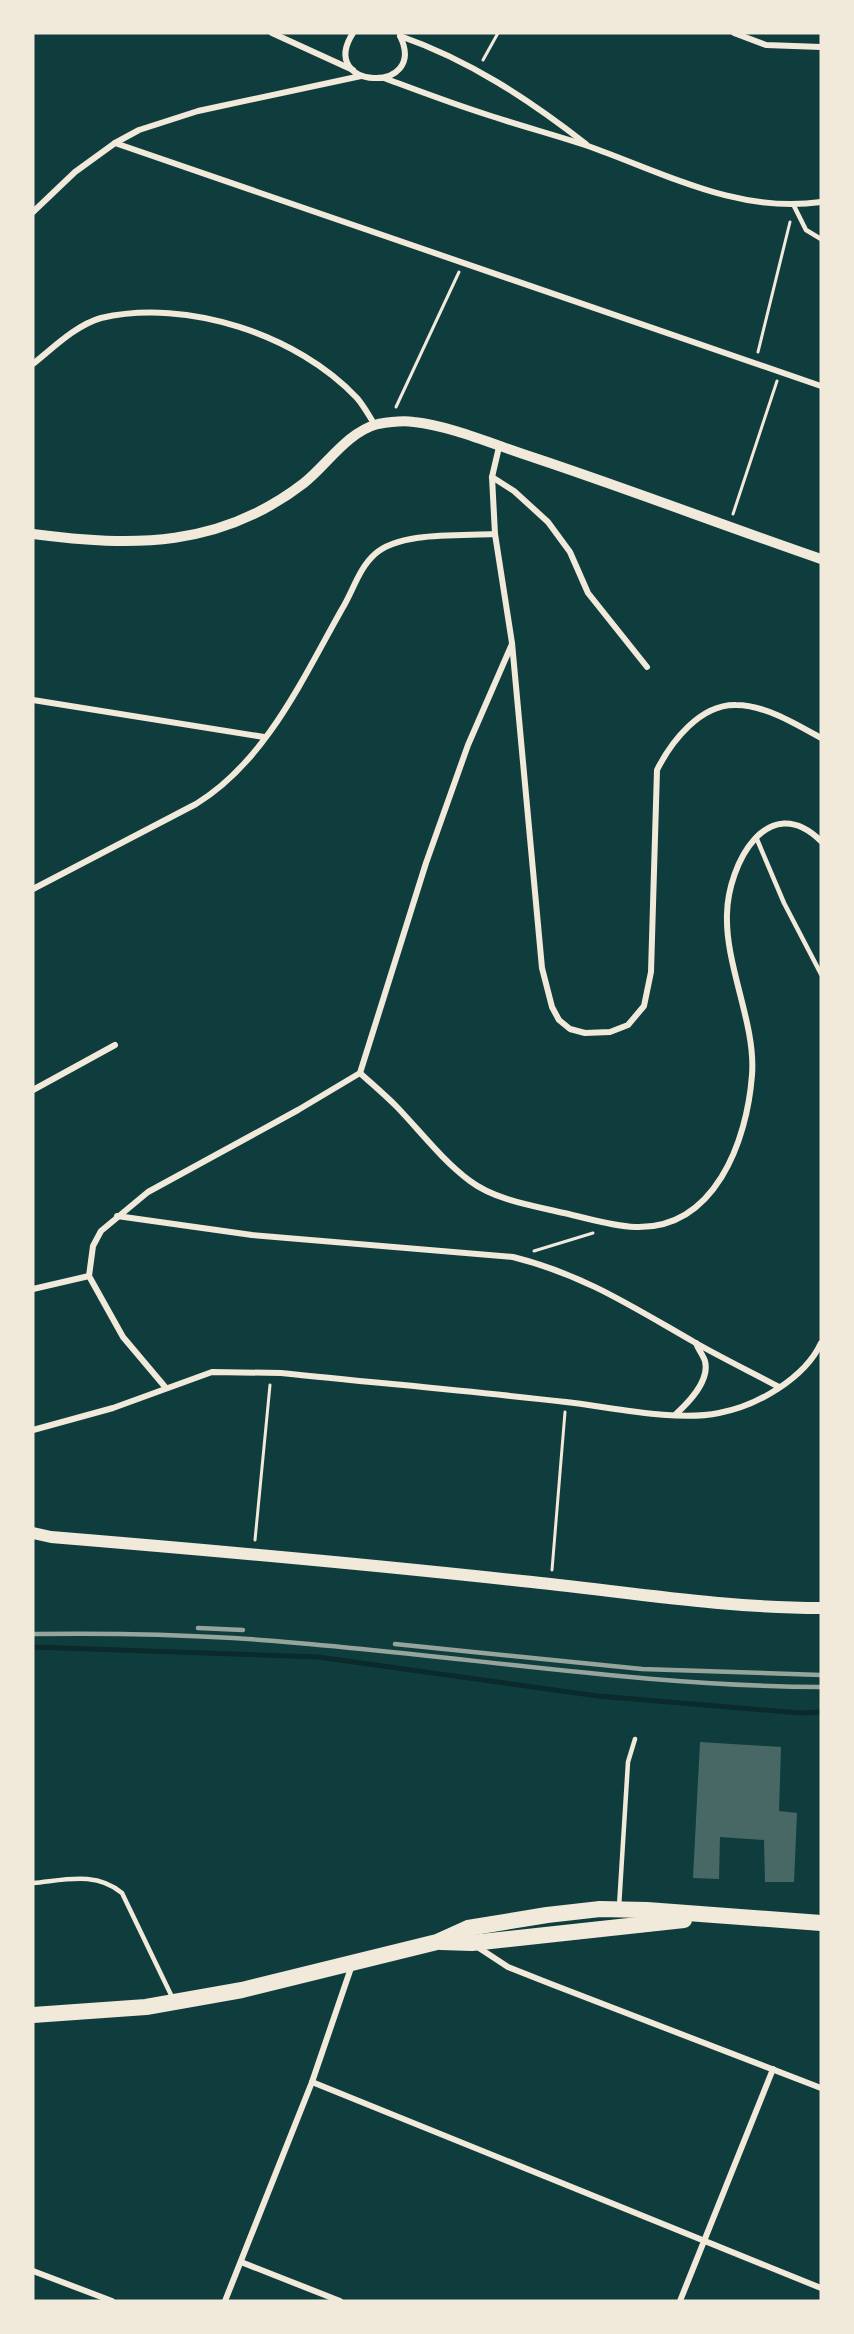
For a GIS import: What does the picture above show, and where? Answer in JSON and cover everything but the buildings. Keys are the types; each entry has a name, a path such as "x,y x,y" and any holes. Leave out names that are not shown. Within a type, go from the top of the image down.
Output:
{"highway":[{"path":"35,2017 146,2007 242,1990 547,1915 619,1909 821,1923"},
{"path":"470,1935 710,1916"}],"main road":[{"path":"33,1533 51,1537 254,1553 727,1604 821,1608"}],"street":[{"path":"272,33 372,80 394,73 401,63 404,52 399,34"},
{"path":"354,33 346,51 354,71"},
{"path":"734,33 766,45 821,47"},
{"path":"399,34 432,47 478,70 549,115 589,146"},
{"path":"33,212 75,172 115,143 160,121 361,76"},
{"path":"384,78 485,114 589,146 645,170 734,198 794,206 821,202"},
{"path":"115,143 821,387"},
{"path":"33,364 75,332 99,319 161,314 231,323 282,343 326,370 358,399 375,425"},
{"path":"33,534 133,543 180,539 232,525 281,501 311,477 346,443 375,425 389,422 415,422 436,426 500,447 821,559"},
{"path":"500,447 492,477 495,534 512,643 542,968 552,1007 559,1020 570,1029 585,1033 610,1032 628,1025 644,1006 651,972 657,770 668,749 691,724 713,711 734,704 761,710 790,721 821,738"},
{"path":"492,477 514,491 548,522 570,552 588,593 647,667"},
{"path":"33,889 218,790 237,773 285,710 357,579 374,554 390,546 418,538 495,534"},
{"path":"166,1388 123,1337 89,1276 93,1246 101,1231 148,1192 298,1110 360,1073 430,852 468,744 512,643"},
{"path":"33,700 264,737"},
{"path":"360,1073 396,1106 438,1152 470,1181 487,1191 545,1209 637,1227 661,1224 683,1216 710,1197 725,1176 742,1126 753,1074 726,913 736,871 756,837 771,826 783,822 794,822 812,832 821,841"},
{"path":"33,1090 115,1045"},
{"path":"117,1216 263,1236 513,1257 552,1267 595,1285 695,1343 779,1387"},
{"path":"33,1288 89,1276"},
{"path":"675,1414 690,1401 701,1383 705,1362 695,1343"},
{"path":"33,1430 113,1408 212,1372 271,1373 675,1414 717,1414 737,1408 779,1387 800,1371 821,1343"},
{"path":"470,1935 493,1958 519,1971 821,2088"},
{"path":"225,2301 312,2082 354,1961"},
{"path":"680,2301 773,2069"},
{"path":"312,2082 821,2288"},
{"path":"241,2262 340,2301"},
{"path":"33,2271 112,2301"}],"lane":[{"path":"794,206 806,230 821,240"},
{"path":"756,837 784,903 821,974"},
{"path":"619,1909 628,1761 635,1739"},
{"path":"33,1883 91,1878 110,1883 122,1893 174,2002"}],"path":[{"path":"478,70 498,33"},
{"path":"755,366 794,206"},
{"path":"389,422 463,264"},
{"path":"738,502 780,374"},
{"path":"513,1257 582,1235 604,1232"},
{"path":"254,1553 271,1373"},
{"path":"551,1584 565,1402"}],"waterway":[{"path":"33,1647 318,1657 598,1696 800,1713 821,1712"}],"railway":[{"path":"198,1628 243,1630"},
{"path":"33,1634 133,1634 233,1638 673,1681 821,1687"},
{"path":"395,1644 642,1669 821,1675"}]}
